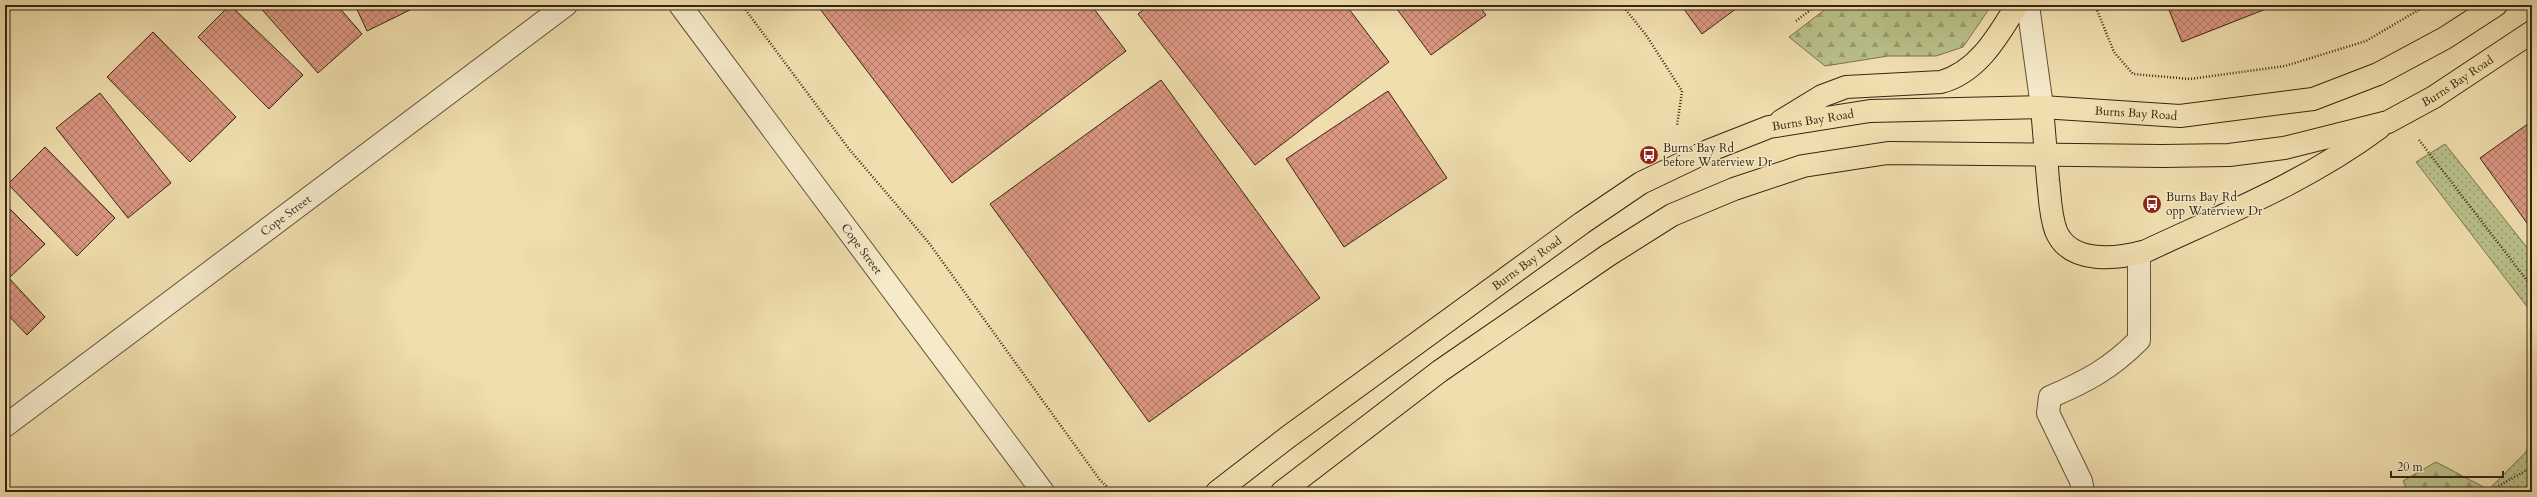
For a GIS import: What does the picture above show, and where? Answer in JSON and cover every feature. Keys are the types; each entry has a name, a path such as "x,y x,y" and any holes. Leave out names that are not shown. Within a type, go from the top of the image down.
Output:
{"main road":[{"path":"1769,127 1822,96 1846,87 1941,82 1956,78 1980,57 2017,5"},
{"name":"Burns Bay Road","path":"1217,492 1346,395 1641,183 1708,151 1769,127 1870,111 2042,107 2180,116 2312,98 2378,74 2445,38 2496,5"},
{"name":"Burns Bay Road","path":"1282,492 1440,371 1607,256 1672,215 1734,189 1789,171 1842,159 1888,153 2229,155 2284,148 2388,122 2434,97 2532,32"},
{"path":"2042,107 2053,221 2064,243 2083,254 2127,257 2139,253 2312,173 2349,151 2388,122"}],"street":[{"name":"Cope Street","path":"5,426 566,5"},
{"name":"Cope Street","path":"680,5 1043,492"},
{"path":"2028,5 2042,107"},
{"path":"2083,492 2081,481 2048,413 2050,397 2093,378 2121,358 2139,340 2139,253"}],"path":[{"path":"742,5 848,149 929,244 1100,480 1113,492"},
{"path":"1622,5 1646,35 1682,91 1677,126"},
{"path":"1796,21 1817,5"},
{"path":"2095,5 2114,52 2133,74 2190,78 2286,66 2366,41 2427,5"},
{"path":"2388,122 2422,142 2532,287"},
{"path":"2488,492 2532,467"}],"green space":[{"path":"1831,5 1989,5 1989,9 1963,47 1936,56 1888,56 1825,66 1789,37"},
{"path":"2445,144 2532,254 2532,313 2416,162"},
{"path":"2532,441 2532,492 2486,492 2525,453"},
{"path":"2436,462 2493,492 2408,492 2403,481"}],"building":[{"path":"230,5 303,75 269,109 198,37"},
{"path":"258,5 337,5 362,34 318,73"},
{"path":"355,5 420,5 367,31"},
{"path":"817,5 1091,5 1126,51 952,183"},
{"path":"1150,5 1346,5 1389,62 1255,165 1138,14"},
{"path":"1394,5 1478,5 1486,15 1431,55"},
{"path":"1681,5 1741,5 1702,34"},
{"path":"2167,5 2276,5 2182,42"},
{"path":"153,32 236,117 190,162 107,77"},
{"path":"1161,80 1320,298 1149,422 990,204"},
{"path":"1388,91 1447,178 1344,247 1286,159"},
{"path":"100,93 171,183 128,218 56,128"},
{"path":"2532,121 2532,230 2480,158"},
{"path":"45,147 115,218 77,256 8,184"},
{"path":"5,204 45,244 9,278 45,317 27,335 5,312"}],"place":[{"name":"Burns Bay Rd before Waterview Dr","path":"1649,155"},
{"name":"Burns Bay Rd opp Waterview Dr","path":"2152,204"}]}
